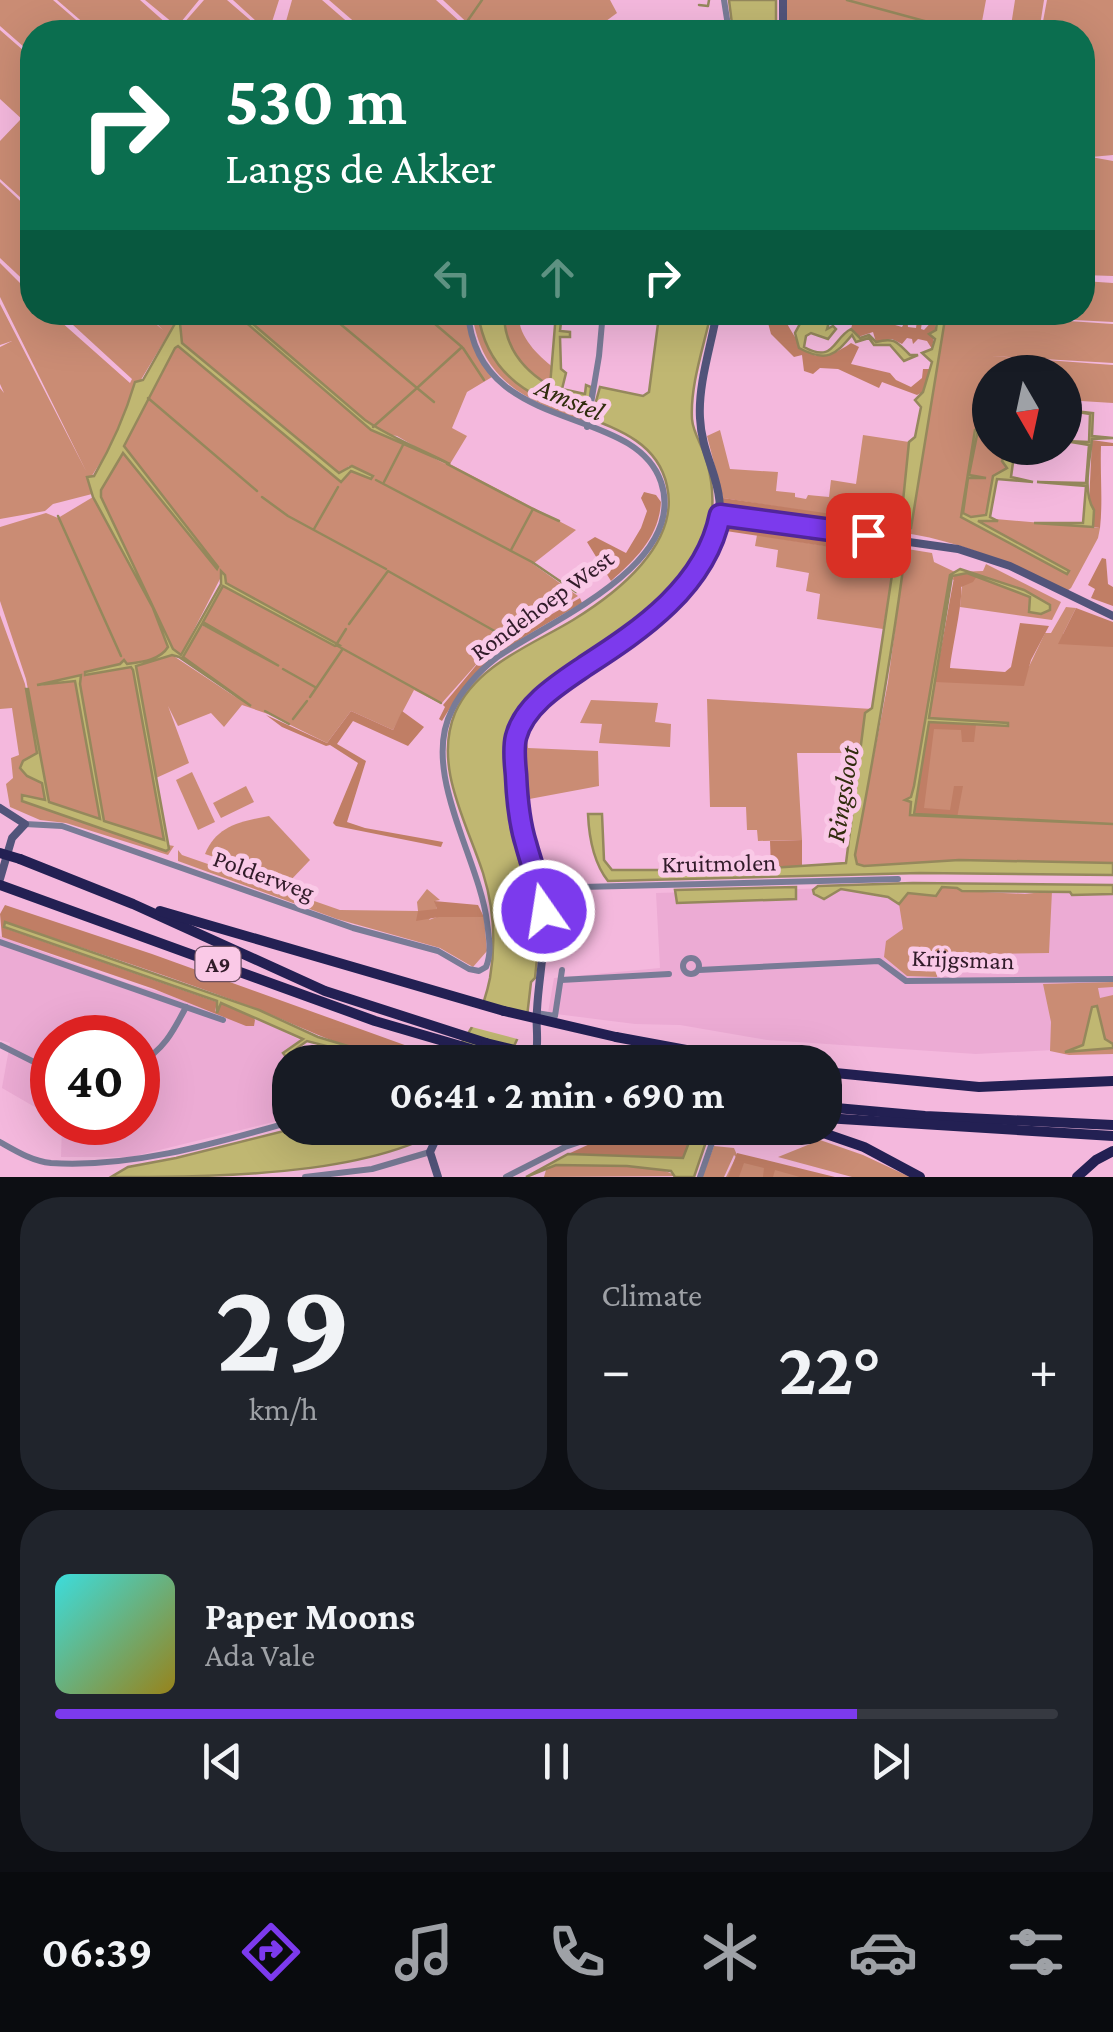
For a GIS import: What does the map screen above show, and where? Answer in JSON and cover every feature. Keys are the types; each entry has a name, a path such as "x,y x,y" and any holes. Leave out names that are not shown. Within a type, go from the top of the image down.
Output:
{"highway":[{"name":"A9","path":"0,853 133,904 274,970 426,1032"},
{"name":"A9","path":"0,882 472,1045"},
{"name":"A9","path":"133,904 432,992 655,1045"},
{"path":"842,1074 979,1087 1113,1081"},
{"path":"842,1108 1113,1125"},
{"path":"842,1119 1113,1136"},
{"path":"842,1139 920,1177"},
{"path":"1077,1177 1096,1160 1113,1152"}],"street":[{"name":"Rondehoep West","path":"471,325 477,351 500,380 531,404 588,423 641,450 662,484 662,518 646,551 582,608 492,661 452,710 444,730 444,768 486,912 490,952 486,967"},
{"path":"588,423 601,325"},
{"path":"538,1045 536,1013 545,939 541,888 526,844 517,796 515,748 521,725 554,688 636,632 669,604 703,558 720,515 718,483 700,419 715,325"},
{"path":"720,515 958,550 1010,566 1113,616"},
{"name":"Polderweg","path":"2,808 25,824 62,826 353,928 438,952 469,969 479,971 486,967"},
{"path":"0,882 12,838 25,824"},
{"name":"Kruitmolen","path":"541,888 898,879"},
{"path":"0,942 223,1020"},
{"name":"Krijgsman","path":"698,970 879,962 906,981 1113,978"},
{"path":"536,1013 555,1016 562,970"},
{"path":"561,980 669,974"},
{"path":"160,1049 186,1007"},
{"path":"0,1045 30,1059"},
{"path":"0,1142 30,1158 51,1162 133,1160 272,1126"},
{"path":"433,1145 430,1152 438,1177"},
{"path":"506,1177 571,1145"},
{"path":"700,1177 711,1145"},
{"path":"305,1177 372,1169 430,1152"}],"shaded area":[{"path":"0,0 53,0 76,20 20,20 20,44 0,26"},
{"path":"57,0 140,0 162,20 80,20"},
{"path":"145,0 199,0 183,20 169,20"},
{"path":"204,0 227,0 250,20 186,20"},
{"path":"233,0 279,0 273,20 255,20"},
{"path":"292,0 322,0 345,20 286,20"},
{"path":"329,0 436,0 458,20 352,20"},
{"path":"443,0 610,0 617,13 607,20 464,20"},
{"path":"786,0 986,0 982,20 786,20"},
{"path":"1015,0 1044,0 1041,20 1012,20"},
{"path":"1047,0 1113,0 1113,155 1095,157 1095,20 1043,20"},
{"path":"0,30 20,48 20,117 0,99"},
{"path":"20,120 20,197 0,179 0,141"},
{"path":"1095,158 1113,161 1113,276 1095,275"},
{"path":"0,182 20,201 20,277 0,258"},
{"path":"0,263 20,283 20,325 65,325 130,383 132,379 73,325 157,325 163,330 158,325 174,325 88,482 92,494 53,504 45,511 0,519 0,388 4,393 0,384 0,347 12,341 0,345 0,304 86,471 0,297"},
{"path":"1095,282 1113,283 1113,322 1095,321"},
{"path":"1113,324 1113,363 1082,361 1082,355 972,355 972,465 1010,465 1008,477 995,476 984,518 1100,528 1071,588 1067,591 964,547 898,532 899,524 911,527 944,325"},
{"path":"180,325 249,325 371,430 398,439 447,465 365,420 254,325 470,325 476,350 492,377 467,392 452,428 467,436 450,464 576,530 533,564 578,596 489,650 441,704 414,690 393,730 351,711 327,743 242,705 224,727 211,713 178,726 168,706 189,763 156,778 136,666 172,655 237,698 183,657 200,624 249,649 203,622 223,586 338,646 225,583 221,577 181,655 173,649 101,490 123,453 218,567 124,446 175,347 179,346 341,481 351,471 370,479 373,476 349,466 339,474 182,342"},
{"path":"474,325 481,325 491,351 516,381 549,402 586,417 584,422 525,396 510,385 485,356"},
{"path":"505,325 520,325 535,351 554,368 551,387 517,356"},
{"path":"769,325 788,325 805,350 820,356 851,343 859,347 851,364 890,373 911,387 922,378 923,369 930,369 923,392 917,395 882,382 879,388 838,369 820,368 813,374 804,371 802,355 794,357 771,334"},
{"path":"852,325 922,325 924,330 936,325 932,349 927,341 918,339 913,344 907,338 902,344 892,339 876,342 873,332 858,337"},
{"path":"1082,363 1113,365 1113,403 1082,401"},
{"path":"720,430 730,469 778,472 776,491 806,499 808,495 829,497 831,480 856,484 863,435 909,442 901,521 832,512 831,515 723,498 707,436"},
{"path":"1092,440 1113,443 1101,446 1100,528 1093,527 1094,510 1089,503"},
{"path":"644,492 656,495 661,502 656,526 637,556 611,581 587,542 595,537 626,553 647,511 641,498"},
{"path":"93,497 153,608 169,647 150,660 127,664 123,660 85,673 131,667 133,670 164,840 104,821 81,675 37,686 75,681 100,820 49,802 26,679 0,601 0,527 46,513 58,518"},
{"path":"723,498 899,524 898,532 723,505"},
{"path":"726,524 901,548 895,557 726,531"},
{"path":"757,535 895,557 883,629 817,619 820,594 806,591 809,573 776,567 778,550 755,546"},
{"path":"901,548 932,553 934,562 955,572 983,571 986,564 1061,602 1052,620 960,607 962,585 952,579 938,667 1023,679 1045,633 1051,633 1066,607 1076,608 1063,634 1113,642 1113,863 959,860 857,864 855,855 888,682 905,555"},
{"path":"1102,558 1106,559 1108,584 1113,587 1113,606 1091,598 1095,589 1088,585"},
{"path":"955,572 977,576 961,587 950,668 1005,672 1011,667 1020,623 1049,626 1031,660 1024,686 935,682"},
{"path":"580,598 582,603 487,664 442,721 439,719 443,705 489,650"},
{"path":"1076,608 1113,622 1113,647 1058,644"},
{"path":"0,615 25,684 37,753 20,768 42,783 45,801 21,800 166,851 168,845 174,846 168,855 66,823 40,820 10,807 6,784 13,778 11,758 19,755 12,708 0,709"},
{"path":"707,699 872,709 862,753 797,753 802,840 758,841 757,830 747,830 746,807 710,807"},
{"path":"591,700 658,703 655,722 671,724 670,747 599,743 602,724 580,723"},
{"path":"351,711 393,730 402,711 424,727 408,746 353,721 337,744 366,761 347,822 443,842 441,847 336,826 333,823 358,763 330,745 282,727 266,715 327,743"},
{"path":"929,722 976,724 974,742 962,742 961,730 934,729 924,808 950,810 954,786 963,786 957,818 915,815"},
{"path":"520,739 527,740 528,748 598,751 599,786 524,800 518,763"},
{"path":"192,772 215,822 198,830 176,780"},
{"path":"246,786 254,802 221,818 213,803"},
{"path":"269,816 310,860 289,882 205,854 223,831"},
{"path":"802,840 802,866 771,867 770,841"},
{"path":"178,850 182,855 340,910 418,911 417,902 427,889 440,900 435,901 437,909 429,920 439,916 484,917 487,951 473,967 440,948 337,919 178,861"},
{"path":"902,886 1113,889 1113,1034 1053,1050 976,1054 767,1040 680,1025 635,1024 548,1013 554,978 660,968 656,893"},
{"path":"941,887 1025,894 1052,891 1049,953 915,955 915,969 937,969 937,977 907,976 884,957 886,941 903,929 899,904 907,893 927,893"},
{"path":"434,901 478,905 484,917 416,921 418,911 437,909"},
{"path":"5,905 405,1045 346,1045 228,998 6,922 5,928 217,1002 215,1012 221,1003 250,1013 254,1026 246,1026 154,989 2,937 0,914"},
{"path":"0,936 130,984 254,1017 304,1042 272,1045 272,1122 131,1157 61,1157 61,1145 160,1145 160,1015 30,1015 30,1104 2,1088 10,1043 0,1040"},
{"path":"1113,982 1113,987 1098,988 1100,998 1113,995 1113,1044 1105,1039 1097,1006 1092,1007 1083,1045 1065,1051 1113,1048 1113,1054 1069,1055 1050,1051 1051,1022 1043,984"},
{"path":"588,1145 688,1145 683,1158 568,1154"},
{"path":"808,1145 834,1145 910,1177 852,1177 778,1157"},
{"path":"714,1146 734,1148 737,1155 832,1177 726,1177 734,1155 724,1177 702,1177"},
{"path":"737,1153 835,1177 800,1177 775,1170 773,1177 763,1177 764,1168 744,1163 739,1177 728,1177"},
{"path":"556,1165 636,1165 675,1176 544,1177 546,1170"}],"water":[{"path":"729,0 776,0 776,20 732,20"},
{"path":"174,325 180,325 182,343 339,473 352,466 373,476 371,479 351,471 341,482 178,346 175,348 124,446 217,569 123,453 101,490 173,649 181,655 221,584 221,571 226,583 339,645 223,586 203,622 279,666 202,624 183,657 251,706 179,657 172,655 136,666 169,849 166,851 22,801 22,795 45,800 42,783 20,768 23,761 37,753 28,689 49,802 100,819 75,681 37,685 81,675 104,821 164,840 133,670 131,667 85,675 124,660 127,664 150,660 168,647 153,608 93,497 87,477 94,476 107,453 135,382 143,380"},
{"path":"249,325 254,325 365,420 450,464 371,430"},
{"name":"Amstel","path":"482,325 505,325 517,356 550,386 555,325 561,325 560,331 570,332 570,337 560,337 561,369 566,373 562,389 585,394 586,385 591,387 589,410 593,412 600,387 643,396 649,392 658,325 708,325 695,379 692,419 707,462 713,503 699,554 666,602 626,635 553,683 518,721 507,747 510,802 521,868 534,893 539,938 535,978 531,982 527,1017 515,1045 460,1045 479,1014 490,978 493,925 487,886 450,774 449,733 455,713 464,696 491,669 590,609 626,581 655,547 668,507 667,486 654,457 632,438 540,398 512,379 490,352"},
{"path":"799,325 828,325 827,329 833,326 836,329 828,339 811,333 806,336 804,347 821,353 851,329 860,338 869,335 876,342 892,340 910,355 918,355 904,361 890,345 874,345 869,338 856,342 852,335 830,355 817,355 799,348 795,333"},
{"path":"937,325 944,325 911,528 831,515 901,521 909,442 915,437 921,407 915,400 923,392 932,362 922,353 932,349 935,339 929,334"},
{"path":"1082,412 1093,413 1092,436 1113,438 1092,439 1088,485 1094,510 1093,527 1034,523 1083,523 1086,486 1037,482 1086,483 1089,445 1082,442 1089,442 1090,414"},
{"path":"972,449 969,475 986,478 968,478 963,513 971,517 986,515 993,476 1007,468 1005,465 1013,465 1011,477 1033,482 997,479 990,517 998,521 978,521 1069,571 1067,574 961,517"},
{"path":"905,554 900,592 855,855 857,864 959,860 1113,863 1113,875 920,873 608,881 593,849 588,814 602,814 604,860 612,870 740,870 846,863 865,713 872,708 895,555"},
{"path":"960,569 1024,590 1050,605 1050,610 1041,614 1029,612 1030,597 967,573 952,576 929,718 1008,726 929,722 914,814 1113,824 910,815 911,802 905,800 911,797 914,786 950,575"},
{"path":"1113,885 1113,894 962,891 942,887 936,896 908,893 899,904 888,897 841,889 824,899 813,890 818,886"},
{"path":"796,887 796,899 677,903 675,890"},
{"path":"5,922 259,1010 345,1045 307,1041 294,1045 303,1039 221,1003 217,1013 217,1001 4,927"},
{"path":"1097,1006 1105,1039 1113,1048 1065,1052 1083,1045 1092,1007"},
{"path":"272,1134 272,1145 408,1145 373,1156 284,1171 111,1177 128,1167"},
{"path":"688,1145 705,1145 694,1177 675,1177 671,1171 627,1166 556,1165 526,1177 568,1154 683,1158"}],"pier":[{"path":"479,1000 532,1020 521,1040 468,1026"}],"waterway":[{"path":"468,20 482,0"},
{"path":"699,5 708,6 709,0"},
{"path":"847,0 921,20"},
{"path":"342,325 417,388 373,427"},
{"path":"434,402 417,388 462,347 436,325"},
{"path":"463,348 484,380"},
{"path":"148,398 257,491"},
{"path":"384,482 404,443"},
{"path":"447,464 533,509"},
{"path":"376,480 532,562 576,592"},
{"path":"314,529 338,487"},
{"path":"262,497 288,516 386,569"},
{"path":"511,550 533,509 559,521"},
{"path":"58,516 121,656"},
{"path":"349,624 388,571 507,638"},
{"path":"346,629 336,645 441,703"},
{"path":"310,697 342,650"},
{"path":"283,669 315,687"},
{"path":"293,719 307,701"},
{"path":"265,711 289,724"}],"route":[{"path":"544,911 517,796 516,738 528,714 546,695 669,604 703,558 720,515 868,535"}],"water label":[{"name":"Ringsloot","path":"842,794"}]}
